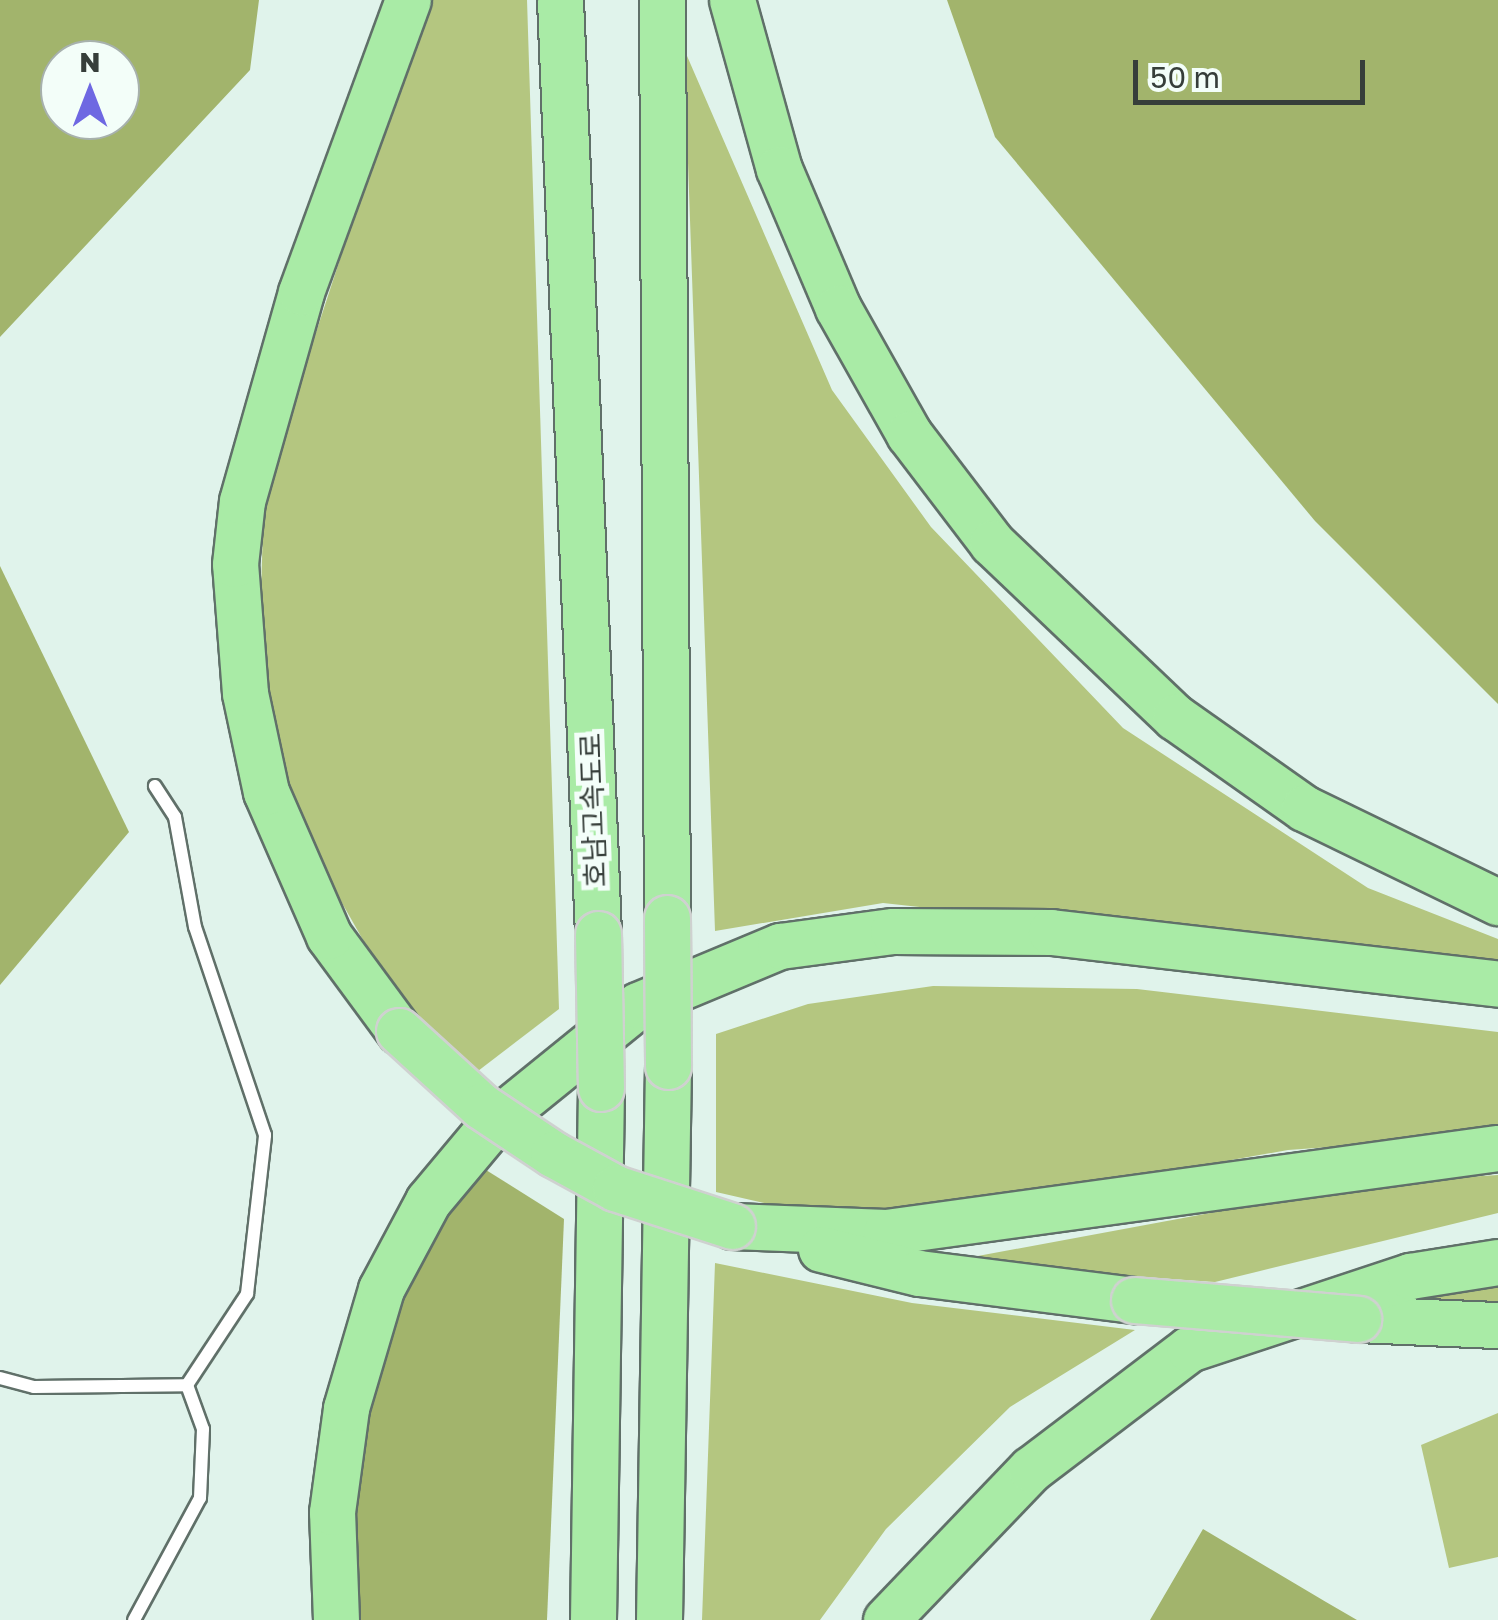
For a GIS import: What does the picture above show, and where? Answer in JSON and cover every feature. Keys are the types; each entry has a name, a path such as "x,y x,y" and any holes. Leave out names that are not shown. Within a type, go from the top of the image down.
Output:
{"highway":[{"path":"408,0 301,292 246,486 235,564 243,677 266,792 329,936 399,1031 481,1106 553,1154 616,1188 732,1226 919,1273 1134,1300 1358,1319 1498,1325"},
{"name":"호남고속도로","path":"560,0 602,1088 592,1620"},
{"path":"659,1620 668,1066 662,0"},
{"path":"732,0 779,169 838,308 908,434 992,543 1174,717 1304,808 1498,902"},
{"path":"336,1620 334,1494 346,1408 381,1289 428,1200 495,1121 638,1005 780,946 893,930 1051,932 1498,984"},
{"path":"732,1226 886,1232 1498,1148"},
{"path":"886,1620 1031,1468 1188,1349 1410,1276 1498,1262"}],"lane":[{"path":"155,786 175,817 196,927 265,1135 247,1294 186,1385"},
{"path":"0,1378 34,1387 186,1385"},
{"path":"134,1620 200,1498 203,1429 186,1385"}],"green space":[{"path":"0,0 259,0 250,70 0,337"},
{"path":"425,0 527,0 559,1009 478,1071 392,991 296,822 259,664 264,491"},
{"path":"947,0 1498,0 1498,704 1315,521 995,137"},
{"path":"684,49 832,390 931,527 1123,728 1368,888 1498,939 1498,970 883,903 715,931"},
{"path":"0,566 129,832 0,985"},
{"path":"933,986 1137,989 1498,1032 1498,1135 1288,1150 918,1216 835,1219 716,1192 716,1034 808,1004"},
{"path":"470,1160 564,1219 547,1620 354,1620 345,1561 388,1276"},
{"path":"1498,1175 1498,1213 1215,1282 940,1263 1372,1183"},
{"path":"715,1263 912,1303 1135,1330 1010,1407 886,1529 820,1620 702,1620"},
{"path":"1498,1279 1498,1311 1401,1302"},
{"path":"1498,1413 1498,1557 1449,1568 1421,1445"},
{"path":"1203,1529 1326,1602 1357,1620 1150,1620"}]}
